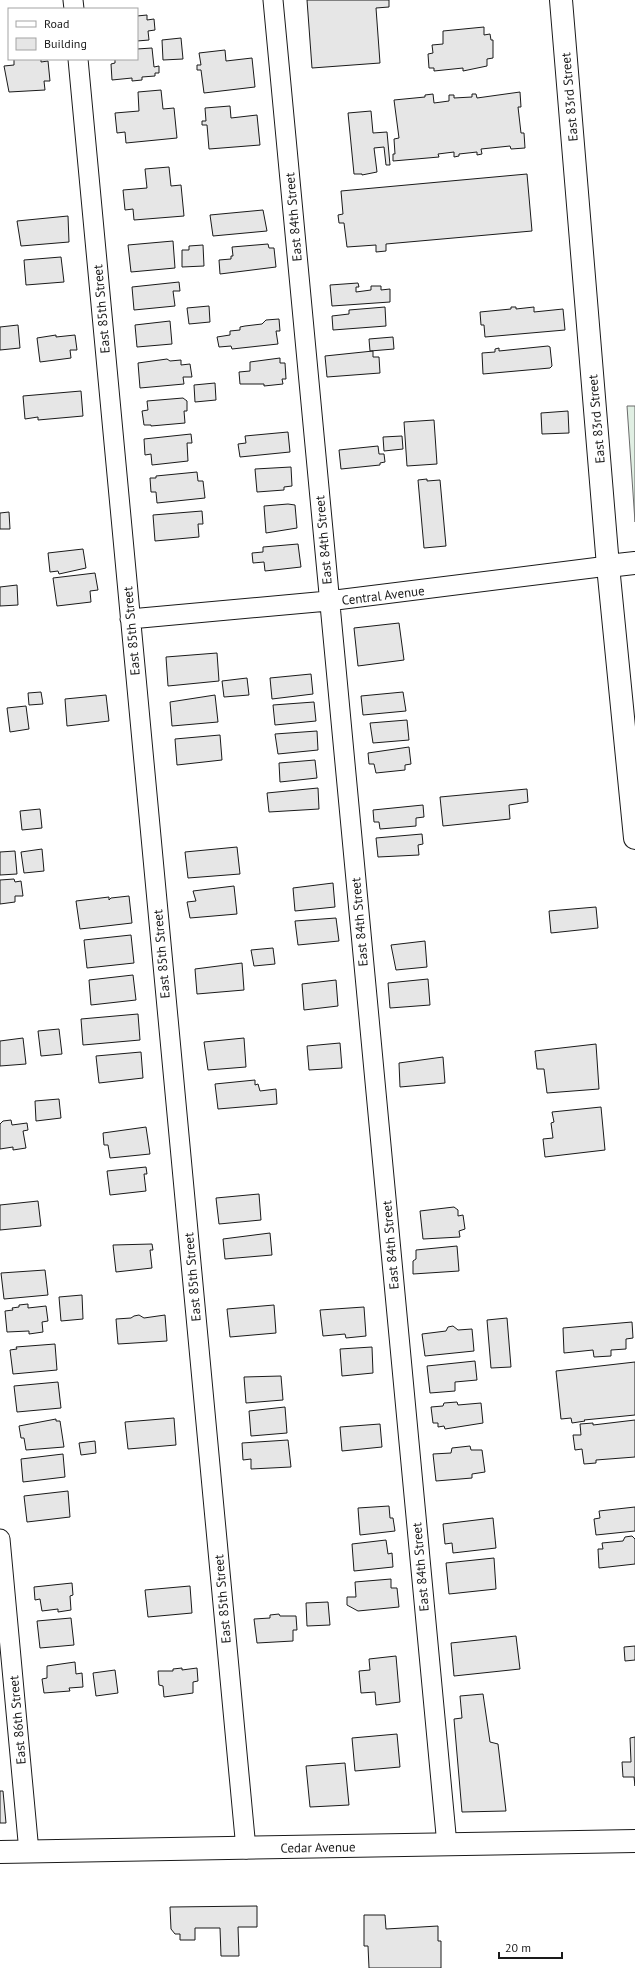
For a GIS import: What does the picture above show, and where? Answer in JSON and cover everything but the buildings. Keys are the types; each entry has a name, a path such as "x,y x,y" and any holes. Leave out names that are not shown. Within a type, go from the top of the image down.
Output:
{"street":[{"name":"East 84th Street","path":"273,0 328,601 447,1845"},
{"name":"East 83rd Street","path":"561,0 608,566 635,838"},
{"name":"East 85th Street","path":"78,60 246,1849"},
{"name":"Central Avenue","path":"130,619 328,601 635,563"},
{"name":"East 86th Street","path":"0,1539 29,1852"},
{"name":"Cedar Avenue","path":"0,1852 246,1849 635,1841"}],"green space":[{"path":"627,406 635,406 635,522"}]}
